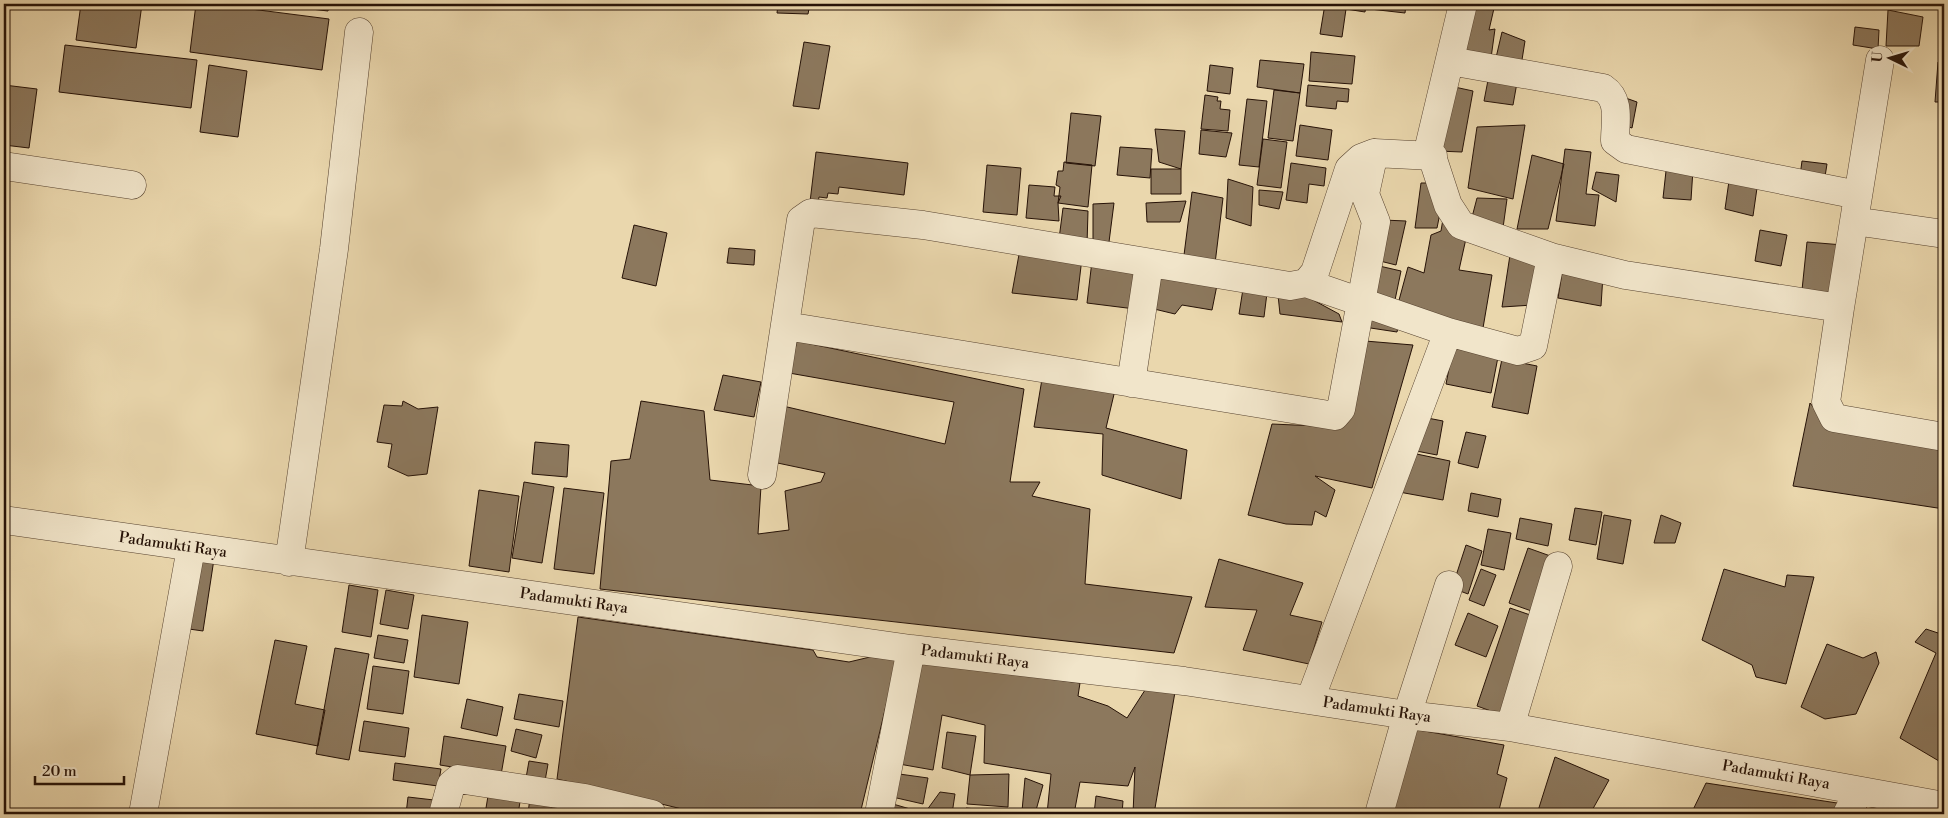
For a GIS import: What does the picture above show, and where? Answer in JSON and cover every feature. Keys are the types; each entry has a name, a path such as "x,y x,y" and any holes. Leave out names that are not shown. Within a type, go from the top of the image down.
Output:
{"street":[{"path":"1463,4 1429,146 1448,205 1461,225 1552,257 1625,274 1840,308"},
{"path":"289,562 334,249 359,32"},
{"path":"1880,60 1826,402 1834,418 1944,437"},
{"path":"1450,61 1603,88 1612,94 1615,100 1615,141 1626,149 1856,208 1944,234"},
{"path":"1306,283 1315,272 1349,169 1361,158 1374,154 1432,156"},
{"path":"786,326 1335,416 1341,409 1376,222 1365,194 1374,154"},
{"path":"4,166 132,185"},
{"path":"762,475 801,220 811,213 923,225 1290,286 1306,283 1362,300 1448,332 1518,351 1529,349 1533,346 1552,257"},
{"path":"1131,384 1149,264"},
{"path":"1310,700 1448,332"},
{"name":"Padamukti Raya","path":"4,520 911,650 1184,681 1407,715 1510,727 1853,802 1944,806"},
{"path":"143,814 191,548"},
{"path":"1510,727 1558,566"},
{"path":"1379,814 1407,715 1449,585"},
{"path":"879,814 911,650"},
{"path":"443,814 450,785 458,779 586,798 652,814"}],"building":[{"path":"81,4 142,4 136,48 76,40"},
{"path":"196,4 212,4 329,19 322,70 190,52"},
{"path":"269,4 329,4 328,11"},
{"path":"778,4 810,4 808,14 777,13"},
{"path":"1325,4 1338,6 1338,4 1366,4 1365,12 1346,9 1342,37 1320,34"},
{"path":"1371,4 1406,4 1405,13 1370,9"},
{"path":"1470,4 1495,4 1489,30 1495,29 1491,58 1459,54"},
{"path":"1888,10 1923,17 1919,46 1886,46"},
{"path":"1855,27 1879,30 1878,49 1853,45"},
{"path":"1502,32 1525,41 1521,66 1495,62"},
{"path":"804,42 830,46 819,109 793,106"},
{"path":"65,45 197,60 191,108 59,92"},
{"path":"1311,52 1355,56 1352,84 1309,81"},
{"path":"1260,60 1304,64 1300,93 1257,87"},
{"path":"1938,62 1944,63 1944,102 1935,102"},
{"path":"209,65 247,71 238,137 200,132"},
{"path":"1210,65 1233,68 1230,94 1207,91"},
{"path":"1489,75 1518,77 1513,105 1484,101"},
{"path":"4,85 37,89 29,148 4,145"},
{"path":"1308,85 1349,89 1348,102 1337,101 1336,109 1306,106"},
{"path":"1450,86 1473,91 1462,152 1437,151"},
{"path":"1274,90 1300,93 1293,141 1268,138"},
{"path":"1205,95 1218,97 1217,101 1221,101 1220,109 1230,110 1228,131 1201,129"},
{"path":"1620,96 1637,102 1632,128 1622,125"},
{"path":"1247,99 1267,101 1259,167 1239,165"},
{"path":"1071,113 1101,116 1095,166 1066,163"},
{"path":"1300,125 1332,130 1328,160 1296,156"},
{"path":"1525,125 1513,199 1468,188 1477,127"},
{"path":"1155,129 1185,131 1181,169 1159,162"},
{"path":"1201,130 1232,133 1226,157 1199,154"},
{"path":"1263,139 1287,142 1281,188 1257,185"},
{"path":"1120,147 1152,149 1150,178 1117,175"},
{"path":"1565,149 1591,152 1586,194 1599,195 1595,226 1556,221"},
{"path":"816,152 908,163 904,195 839,187 838,194 828,193 827,198 819,197 818,203 810,202"},
{"path":"1532,155 1564,164 1548,229 1517,229"},
{"path":"1802,161 1827,164 1824,183 1800,176"},
{"path":"1064,162 1092,165 1088,207 1058,203 1060,187 1056,185 1058,171 1063,171"},
{"path":"1667,162 1693,169 1691,200 1663,198"},
{"path":"1291,163 1326,168 1324,186 1309,184 1307,203 1286,200"},
{"path":"987,165 1021,168 1017,215 983,212"},
{"path":"1151,169 1181,169 1181,194 1151,194"},
{"path":"1596,172 1619,175 1616,202 1592,189"},
{"path":"1228,179 1253,187 1251,226 1226,218"},
{"path":"1729,181 1757,188 1753,216 1725,209"},
{"path":"1421,183 1435,183 1441,208 1437,228 1415,228"},
{"path":"1029,185 1055,187 1054,196 1061,196 1058,203 1059,221 1026,218"},
{"path":"1259,190 1283,192 1279,209 1259,205"},
{"path":"1192,192 1223,198 1214,272 1183,263"},
{"path":"1477,198 1507,199 1502,235 1471,221"},
{"path":"1186,201 1180,222 1147,222 1146,203"},
{"path":"1114,203 1109,242 1093,245 1093,204"},
{"path":"1063,208 1088,211 1087,245 1059,239"},
{"path":"1443,219 1467,234 1459,270 1492,275 1483,328 1398,304 1408,267 1424,273 1431,235 1441,231"},
{"path":"1383,220 1406,221 1396,265 1376,260"},
{"path":"634,225 667,233 656,286 622,278"},
{"path":"1760,230 1787,235 1781,266 1755,261"},
{"path":"1807,242 1843,245 1836,295 1802,290"},
{"path":"729,248 755,250 754,265 727,263"},
{"path":"1020,249 1082,258 1077,300 1012,293"},
{"path":"1510,255 1540,259 1533,305 1502,307"},
{"path":"1092,261 1142,267 1135,309 1087,303"},
{"path":"1375,265 1401,271 1395,300 1370,295"},
{"path":"1563,267 1603,275 1601,306 1558,298"},
{"path":"1154,269 1218,280 1212,310 1182,305 1175,314 1150,308"},
{"path":"1243,289 1267,293 1264,317 1239,314"},
{"path":"1302,294 1339,314 1342,322 1280,314 1278,295"},
{"path":"1367,311 1399,322 1397,332 1364,327"},
{"path":"797,341 1024,389 1010,482 1040,482 1032,496 1090,509 1085,584 1192,597 1174,653 600,589 611,461 630,459 641,401 704,411 710,480 761,486 758,534 789,530 785,491 821,482 825,473 768,461 783,406 945,444 954,402 789,373"},
{"path":"1365,341 1413,345 1372,488 1315,476 1335,490 1326,517 1315,511 1312,525 1286,524 1248,515 1272,424 1339,427"},
{"path":"1453,348 1498,357 1491,393 1446,384"},
{"path":"1502,359 1537,366 1528,414 1492,407"},
{"path":"723,375 761,382 754,417 714,410"},
{"path":"1042,379 1115,390 1106,428 1187,450 1181,499 1102,475 1103,434 1034,427"},
{"path":"403,401 418,409 438,407 427,474 408,476 388,467 392,444 377,442 384,405 402,406"},
{"path":"1810,403 1830,428 1944,449 1944,509 1793,486"},
{"path":"1417,416 1443,421 1437,455 1411,450"},
{"path":"1466,432 1486,436 1478,468 1458,463"},
{"path":"535,442 569,445 567,477 532,474"},
{"path":"1407,452 1450,461 1443,500 1399,492"},
{"path":"524,482 554,487 542,563 512,558"},
{"path":"564,488 604,493 594,574 554,569"},
{"path":"479,490 519,496 509,572 469,566"},
{"path":"1471,493 1501,499 1498,517 1468,511"},
{"path":"1575,508 1602,512 1596,545 1569,540"},
{"path":"1604,515 1631,520 1623,564 1597,559"},
{"path":"1661,515 1681,523 1675,543 1654,543"},
{"path":"1520,518 1552,524 1548,546 1516,539"},
{"path":"1488,529 1511,533 1504,570 1481,565"},
{"path":"1466,545 1482,551 1468,594 1452,588"},
{"path":"1528,548 1556,558 1537,613 1509,603"},
{"path":"193,557 214,559 203,631 182,628"},
{"path":"1219,559 1303,583 1290,615 1322,622 1309,664 1243,650 1257,610 1205,607"},
{"path":"1481,569 1496,575 1484,606 1469,600"},
{"path":"1724,569 1785,587 1787,575 1814,577 1786,684 1756,677 1752,665 1702,640"},
{"path":"349,585 378,590 371,637 342,632"},
{"path":"386,590 414,595 408,629 380,624"},
{"path":"1510,608 1536,617 1502,715 1477,706"},
{"path":"1468,613 1498,626 1486,657 1455,645"},
{"path":"422,615 468,622 459,684 414,677"},
{"path":"578,617 813,650 817,657 849,662 870,657 897,660 860,814 703,814 557,779"},
{"path":"1926,629 1944,635 1944,764 1900,738 1936,653 1915,642"},
{"path":"378,635 408,640 404,663 374,658"},
{"path":"275,640 307,646 295,704 325,710 318,746 256,734"},
{"path":"1827,644 1863,658 1876,652 1879,663 1856,714 1825,719 1801,707"},
{"path":"335,648 369,654 349,760 316,754"},
{"path":"922,661 1080,683 1078,696 1108,706 1127,718 1147,687 1175,692 1154,814 1133,814 1135,767 1128,786 1080,782 1074,814 1047,814 1051,774 984,763 985,725 942,715 933,770 899,764"},
{"path":"373,666 409,671 403,714 367,709"},
{"path":"519,694 563,701 559,727 514,719"},
{"path":"467,699 503,707 497,736 461,728"},
{"path":"364,721 409,728 405,757 359,751"},
{"path":"516,729 542,735 536,758 511,751"},
{"path":"1413,729 1504,745 1497,774 1507,778 1498,814 1388,814"},
{"path":"947,732 976,736 970,775 942,768"},
{"path":"444,736 506,746 501,775 440,765"},
{"path":"1555,757 1609,780 1590,814 1537,814"},
{"path":"529,761 548,764 545,781 526,778"},
{"path":"395,763 441,769 438,786 393,780"},
{"path":"892,773 928,778 923,804 888,796"},
{"path":"1009,774 1008,807 967,804 970,775"},
{"path":"1025,778 1043,785 1035,814 1022,811"},
{"path":"1706,783 1837,803 1832,814 1691,814"},
{"path":"489,790 521,796 518,814 485,814"},
{"path":"940,792 955,794 952,814 924,814"},
{"path":"1096,796 1123,801 1122,814 1094,814"},
{"path":"408,797 434,800 432,814 406,814"},
{"path":"530,797 553,801 551,814 528,814"},
{"path":"893,804 917,811 917,814 890,814"},
{"path":"966,808 1008,812 1008,814 965,814"}]}
